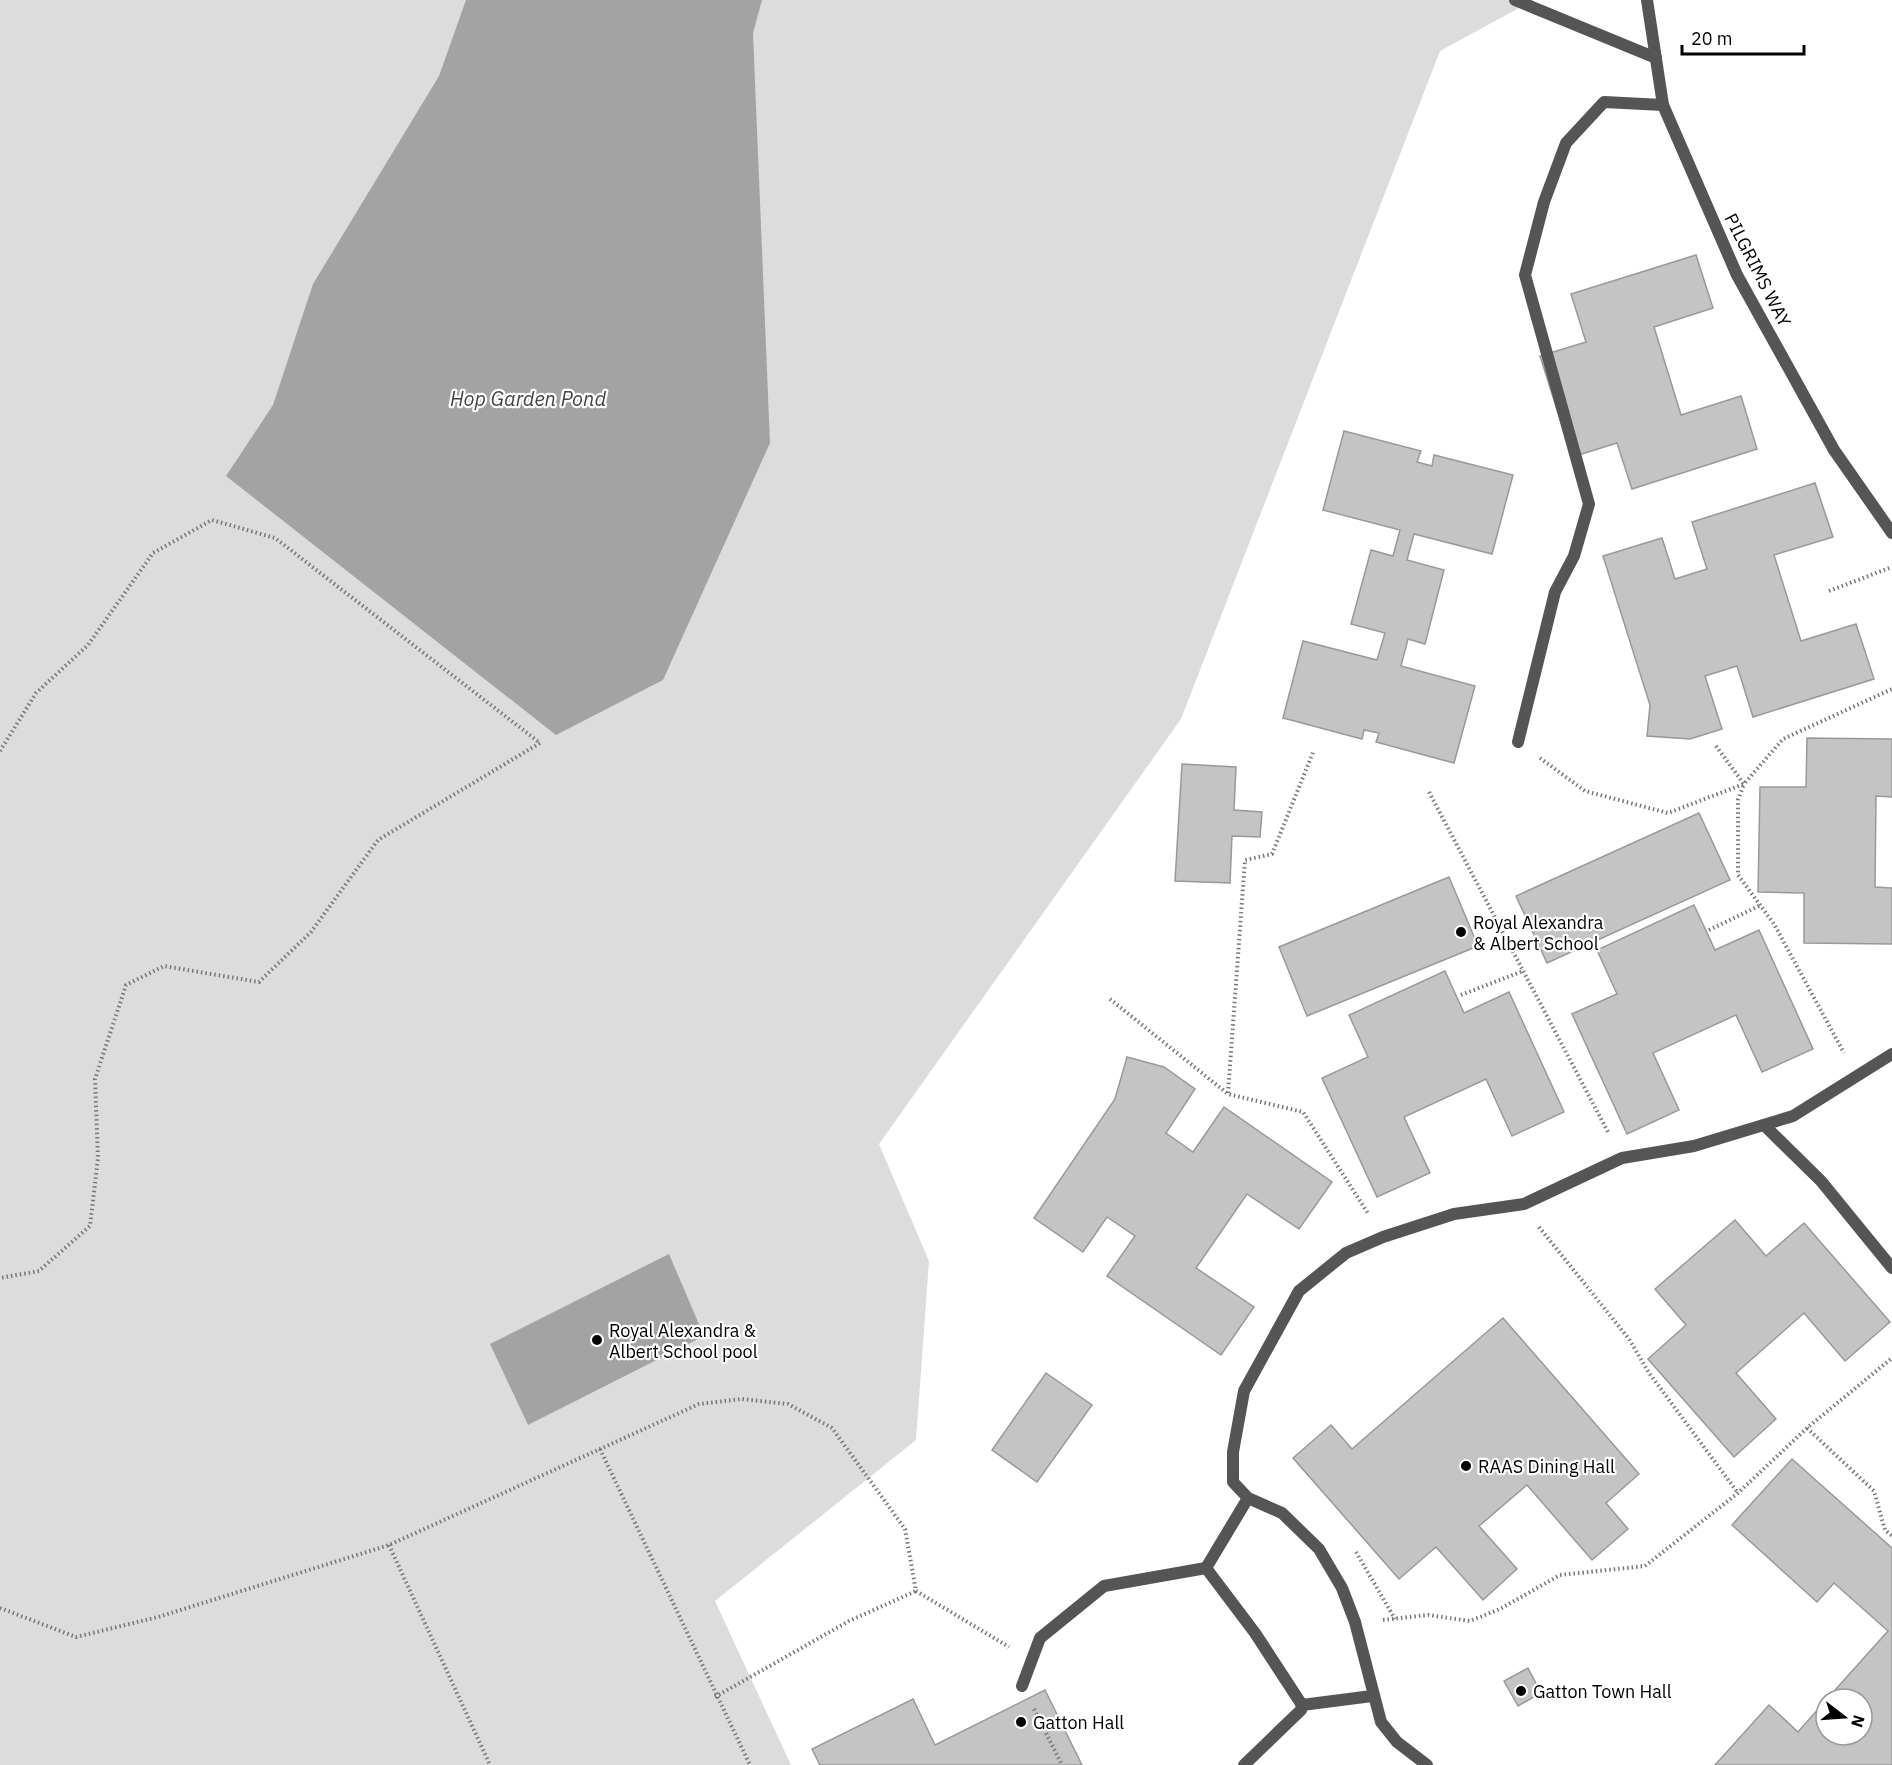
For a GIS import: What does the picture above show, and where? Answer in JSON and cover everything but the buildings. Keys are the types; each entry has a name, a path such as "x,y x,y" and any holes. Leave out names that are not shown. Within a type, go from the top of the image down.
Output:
{"lane":[{"path":"1515,0 1656,58"},
{"name":"PILGRIMS WAY","path":"1647,0 1663,105 1737,275 1834,450 1892,532"},
{"path":"1518,742 1555,592 1574,556 1589,504 1526,275 1544,202 1566,143 1604,102 1663,105"},
{"path":"1427,1765 1397,1742 1381,1722 1372,1696 1355,1622 1342,1587 1319,1549 1282,1513 1248,1498 1233,1482 1233,1452 1244,1391 1299,1292 1346,1253 1383,1237 1454,1214 1524,1204 1622,1158 1694,1146 1793,1116 1892,1054"},
{"path":"1764,1125 1821,1181 1892,1268"},
{"path":"1022,1686 1040,1638 1104,1586 1206,1568 1248,1498"},
{"path":"1206,1568 1255,1634 1302,1705 1301,1710 1244,1765"},
{"path":"1302,1705 1372,1696"}],"path":[{"path":"0,751 36,693 88,645 153,553 212,520 275,538 540,743 378,840 311,932 259,982 164,966 126,985 95,1079 98,1158 90,1226 39,1271 0,1278"},
{"path":"1829,591 1892,567"},
{"path":"1857,1076 1761,905 1738,875 1738,800 1744,784 1783,739 1892,689"},
{"path":"1886,693 1892,697"},
{"path":"1518,742 1585,791 1668,813 1744,784"},
{"path":"1716,746 1744,784"},
{"path":"1228,1094 1245,860 1272,854 1314,750"},
{"path":"1429,792 1622,1158"},
{"path":"1709,930 1761,905"},
{"path":"1461,995 1523,971"},
{"path":"1110,999 1228,1094 1303,1112 1383,1237"},
{"path":"1524,1204 1551,1245 1629,1339 1655,1383 1738,1493"},
{"path":"1355,1622 1428,1615 1470,1621 1500,1609 1560,1575 1645,1566 1738,1493 1807,1428 1892,1358"},
{"path":"0,1608 76,1637 158,1617 389,1545 699,1404 742,1399 788,1404 832,1428 905,1529 916,1591 1009,1646 1022,1686 1062,1765"},
{"path":"1807,1428 1874,1491 1885,1530 1892,1536"},
{"path":"600,1449 715,1697 750,1765"},
{"path":"389,1545 490,1765"},
{"path":"715,1697 849,1621 916,1591"}],"shaded area":[{"path":"0,0 1534,0 1440,51 1181,719 879,1144 929,1261 916,1440 715,1601 791,1765 0,1765"}],"water":[{"name":"Hop Garden Pond","path":"466,0 762,0 753,33 770,443 663,680 556,735 226,476 273,405 313,284 439,76"},
{"name":"Royal Alexandra & Albert School pool","path":"669,1254 704,1336 528,1425 490,1344"}],"place":[{"name":"Royal Alexandra & Albert School","path":"1461,932"},
{"name":"Royal Alexandra & Albert School pool","path":"597,1340"},
{"name":"RAAS Dining Hall","path":"1466,1466"},
{"name":"Gatton Town Hall","path":"1521,1691"},
{"name":"Gatton Hall","path":"1021,1722"}]}
